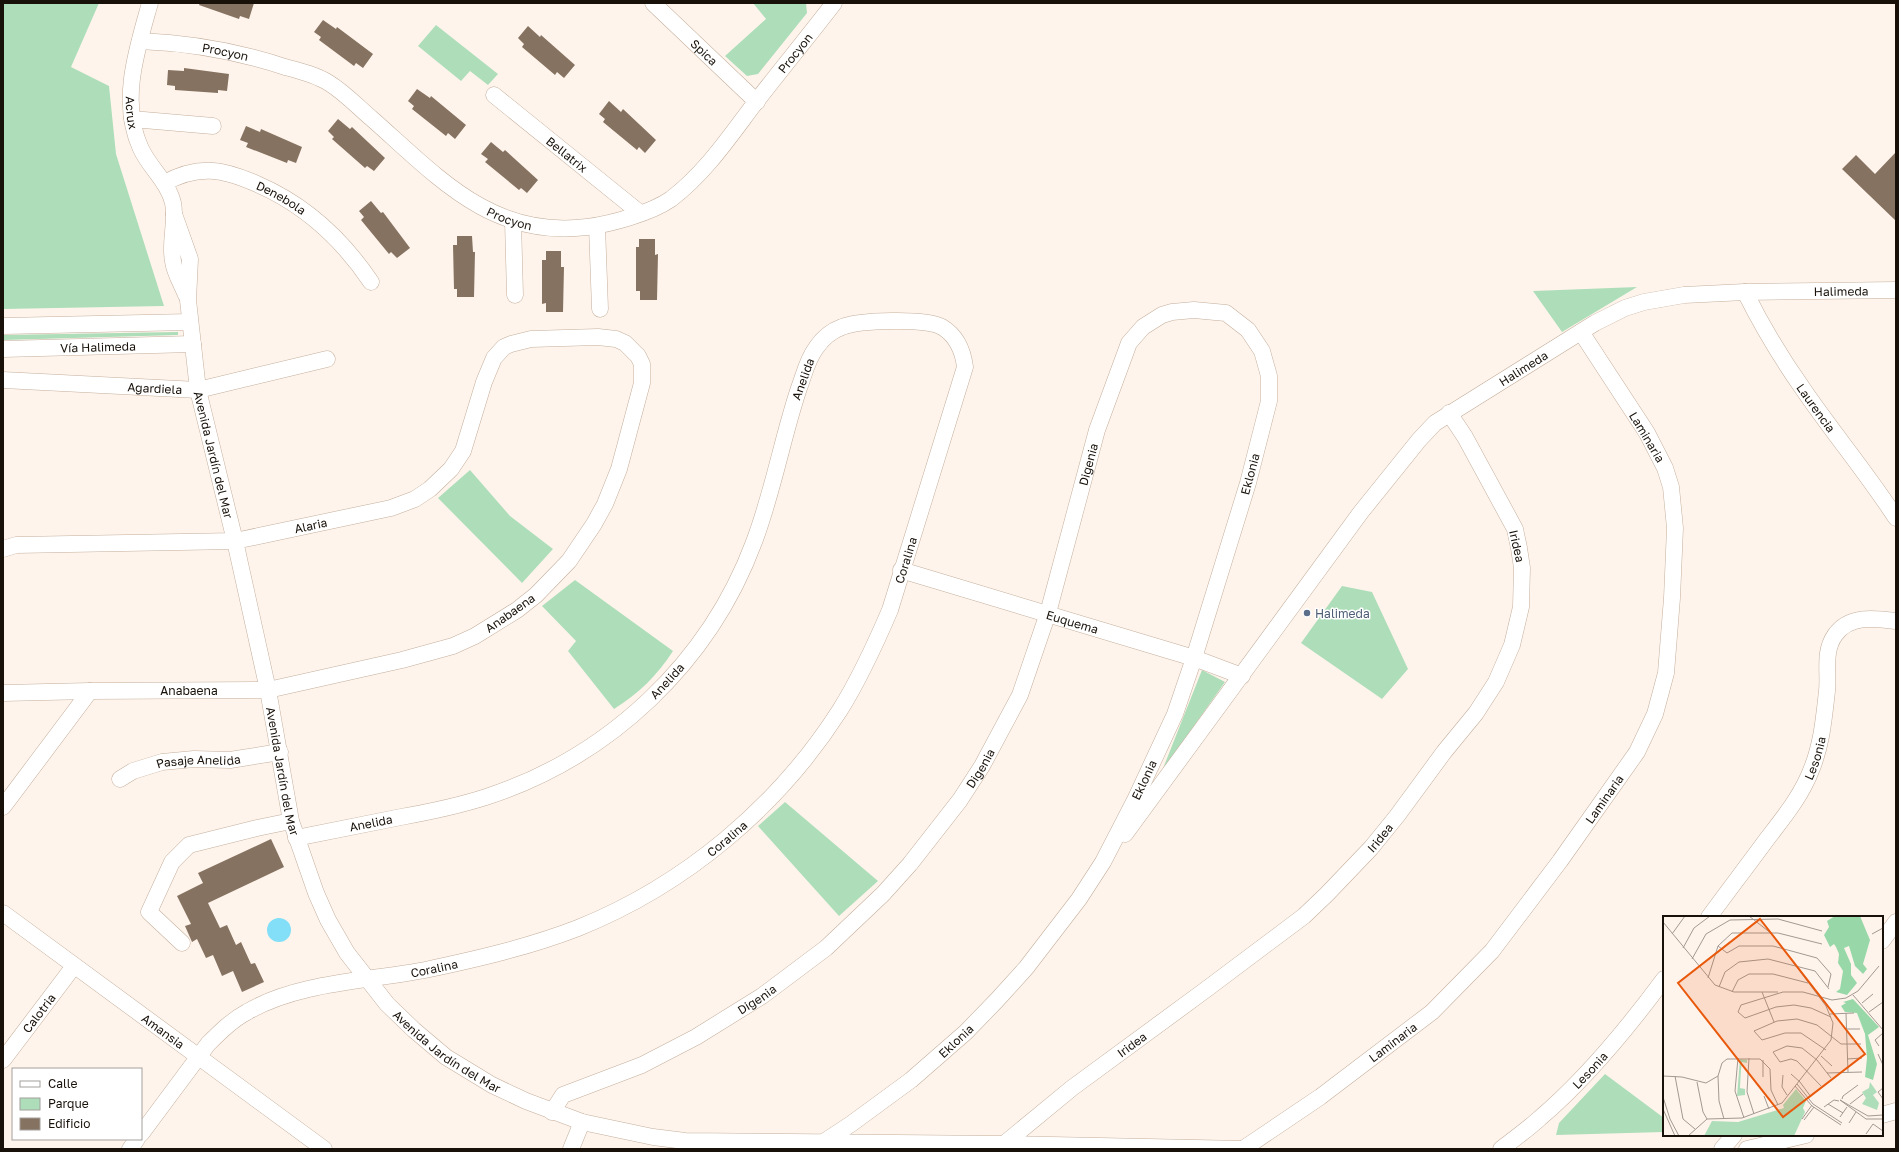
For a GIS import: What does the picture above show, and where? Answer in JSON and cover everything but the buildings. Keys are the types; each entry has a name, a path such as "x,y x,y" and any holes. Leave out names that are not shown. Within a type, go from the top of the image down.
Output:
{"street":[{"name":"Acrux","path":"150,3 140,41 130,91 132,118 140,147 170,193 174,214 190,259 188,300"},
{"name":"Spica","path":"653,3 757,102"},
{"name":"Procyon","path":"140,41 202,46 233,51 318,77 339,90 459,194 487,210 513,221 555,228 598,226 640,213 669,200 686,186 710,162 832,3"},
{"name":"Bellatrix","path":"494,95 640,213"},
{"path":"132,118 213,126"},
{"name":"Denebola","path":"164,183 195,171 217,170 239,176 271,190 298,206 331,232 346,248 372,282"},
{"path":"513,221 515,294"},
{"path":"598,226 600,309"},
{"name":"Halimeda","path":"1103,862 1148,805 1361,512 1434,423 1610,315 1644,302 1684,295 1745,292 1896,290"},
{"name":"Laurencia","path":"1745,292 1770,338 1803,390 1876,487 1896,518"},
{"name":"Avenida Jardín del Mar","path":"188,300 198,390 235,541 268,690 291,821 296,838 316,893 328,920 347,953 387,1004 446,1057 492,1085 552,1112 582,1122 646,1136 677,1140 760,1145 818,1146 1004,1144 1243,1149"},
{"name":"Digenia","path":"552,1112 563,1095 642,1064 696,1037 762,996 826,948 883,894 936,832 982,766 1020,695 1048,613 1097,430 1129,343 1143,327 1167,314 1183,310 1226,314"},
{"name":"Eklonia","path":"818,1146 885,1100 966,1032 997,1000 1049,940 1079,899 1103,862 1175,714 1194,658 1248,483 1269,401 1269,376 1262,351 1248,330 1226,314"},
{"name":"Coralina","path":"142,1133 208,1044 228,1025 247,1012 262,1004 319,987 425,970 515,949 579,927 640,898 669,881 718,846 748,820 777,791 819,740 840,709 875,644 890,610 901,570 965,367 964,357 956,339 948,332 934,324 926,322 894,321 850,324"},
{"name":"Vía Halimeda","path":"3,326 190,322"},
{"name":"Anelida","path":"296,838 462,804 508,789 559,766 587,750 638,711 685,662 715,621 730,595 743,569 763,514 791,411 810,358 822,341 830,334 850,324"},
{"name":"Laminaria","path":"1243,1149 1320,1097 1432,1012 1492,951 1560,861 1637,752 1655,714 1666,673 1672,598 1675,528 1671,487 1665,468 1647,432 1581,332"},
{"name":"Anabaena","path":"7,693 90,690 268,690 402,660 453,646 476,636 517,610 554,578 582,543 605,504 619,469 642,383 642,364 632,348 616,339 531,338 511,344"},
{"name":"Vía Halimeda","path":"3,349 192,344"},
{"name":"Alaria","path":"9,547 235,541 391,508 415,499 430,490 451,469 463,451 484,382 494,358 504,347 511,344"},
{"name":"Agardiela","path":"3,380 198,390 327,359"},
{"name":"Iridea","path":"1004,1144 1072,1088 1304,916 1371,848 1397,816 1444,752 1476,713 1496,682 1512,645 1521,607 1522,581 1520,548 1515,530 1465,437 1449,413"},
{"name":"Euquema","path":"901,570 1194,658 1242,676"},
{"name":"Lesonia","path":"1710,916 1794,804 1812,768 1822,730 1828,683 1827,656 1833,638 1841,628 1861,619 1896,621"},
{"path":"3,807 90,690"},
{"name":"Pasaje Anelida","path":"120,779 133,771 162,762 194,759 230,760 280,752"},
{"path":"182,943 149,912 172,862 189,846 257,828 291,821"},
{"name":"Amansia","path":"3,913 324,1149"},
{"path":"1883,940 1896,922"},
{"name":"Calotria","path":"3,1060 74,966"},
{"name":"Lesonia","path":"1501,1149 1540,1118 1604,1055 1663,980"},
{"path":"1883,1115 1896,1111"},
{"path":"571,1149 582,1122"},
{"path":"1722,1149 1733,1136"},
{"path":"1747,1149 1802,1136"},
{"path":"130,1149 136,1140"}],"green space":[{"path":"3,3 99,3 71,67 109,86 116,154 164,306 3,309"},
{"path":"753,3 806,3 807,13 758,74 747,76 725,56 766,19"},
{"path":"436,25 498,74 488,85 470,71 461,81 418,46"},
{"path":"1637,287 1562,332 1533,291"},
{"path":"178,332 178,335 3,340 3,335"},
{"path":"470,470 510,516 553,549 522,583 438,498"},
{"path":"575,580 673,651 661,668 647,683 632,697 614,709 568,651 576,641 542,606"},
{"path":"1342,586 1372,592 1408,669 1382,699 1301,643"},
{"path":"1202,670 1225,682 1162,771"},
{"path":"785,802 878,881 839,916 758,826"},
{"path":"1605,1074 1663,1117 1663,1132 1556,1135 1559,1123"}],"water":[{"path":"279,918 287,922 291,930 287,938 279,942 271,938 267,930 271,922"}],"place":[{"name":"Halimeda","path":"1307,613"}]}
